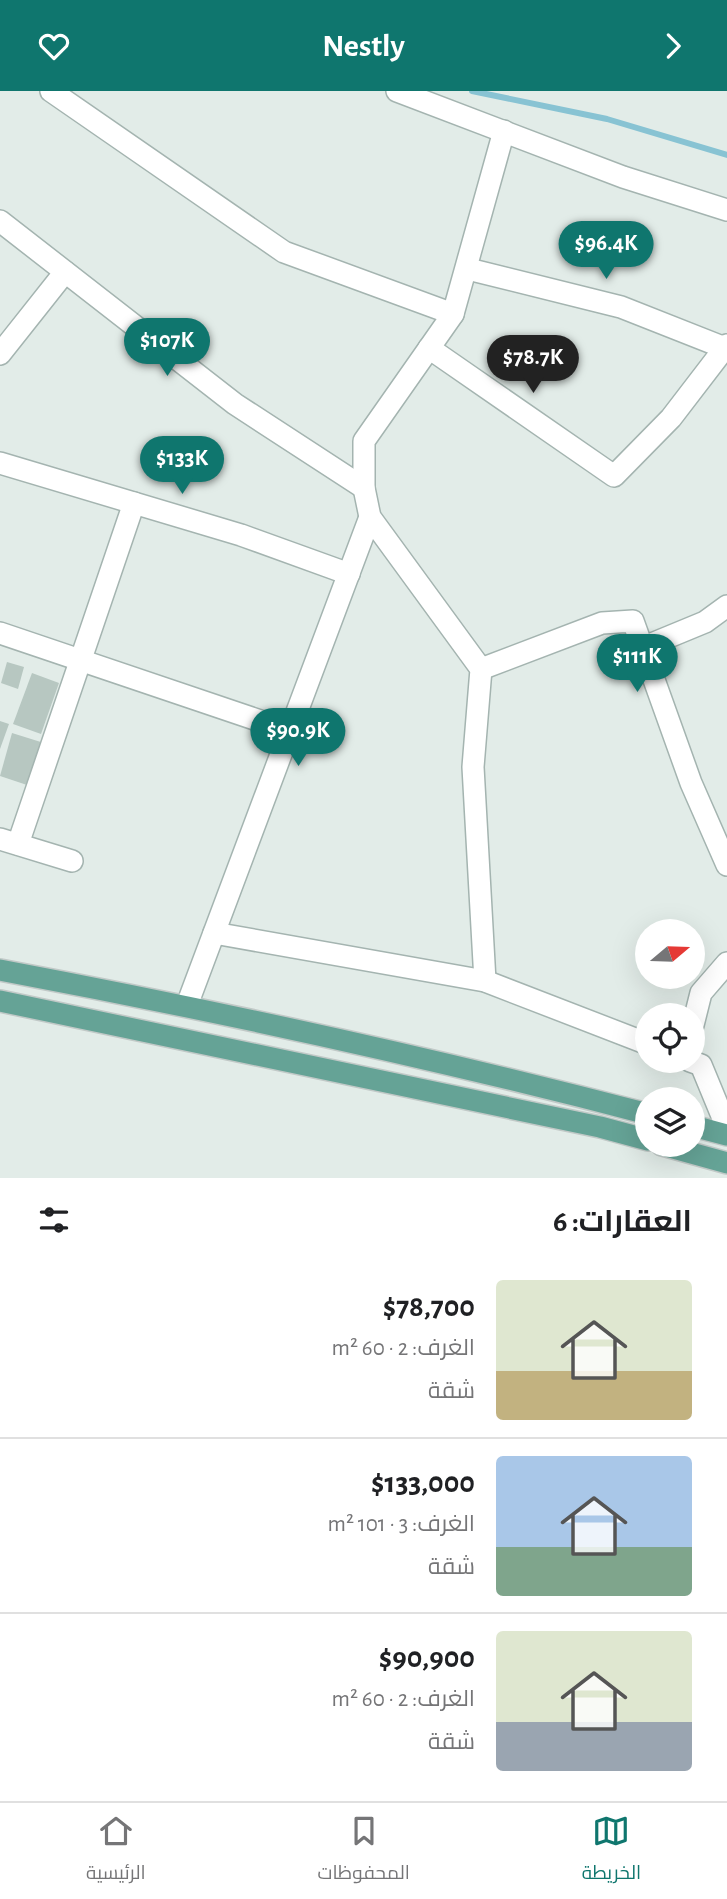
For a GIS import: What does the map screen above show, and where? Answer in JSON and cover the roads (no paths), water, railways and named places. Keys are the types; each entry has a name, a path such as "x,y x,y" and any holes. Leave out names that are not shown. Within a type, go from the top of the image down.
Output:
{"main road":[{"path":"0,969 187,1005 469,1067 635,1111"},
{"path":"0,1001 635,1136"},
{"path":"463,1099 469,1067"},
{"path":"506,1108 515,1079"},
{"path":"705,1129 727,1135"},
{"path":"705,1157 727,1163"}],"street":[{"path":"51,91 284,252 453,314"},
{"path":"397,91 623,177 727,210"},
{"path":"485,981 473,767 481,669 370,517 363,488 364,441 453,314 468,269 505,131"},
{"path":"0,221 234,404 363,488"},
{"path":"429,348 614,476 671,418 726,347 621,307 468,269"},
{"path":"0,354 65,272"},
{"path":"0,463 241,535 349,574"},
{"path":"72,861 9,842 83,660 134,503"},
{"path":"187,1005 370,517"},
{"path":"642,647 705,622 727,606"},
{"path":"481,669 602,623 633,621 691,783 727,865"},
{"path":"0,633 290,731"},
{"path":"214,933 485,981 635,1039"},
{"path":"698,1003 701,993 727,963"},
{"path":"704,1073 727,1128"}],"waterway":[{"path":"472,91 607,119 727,155"}]}
